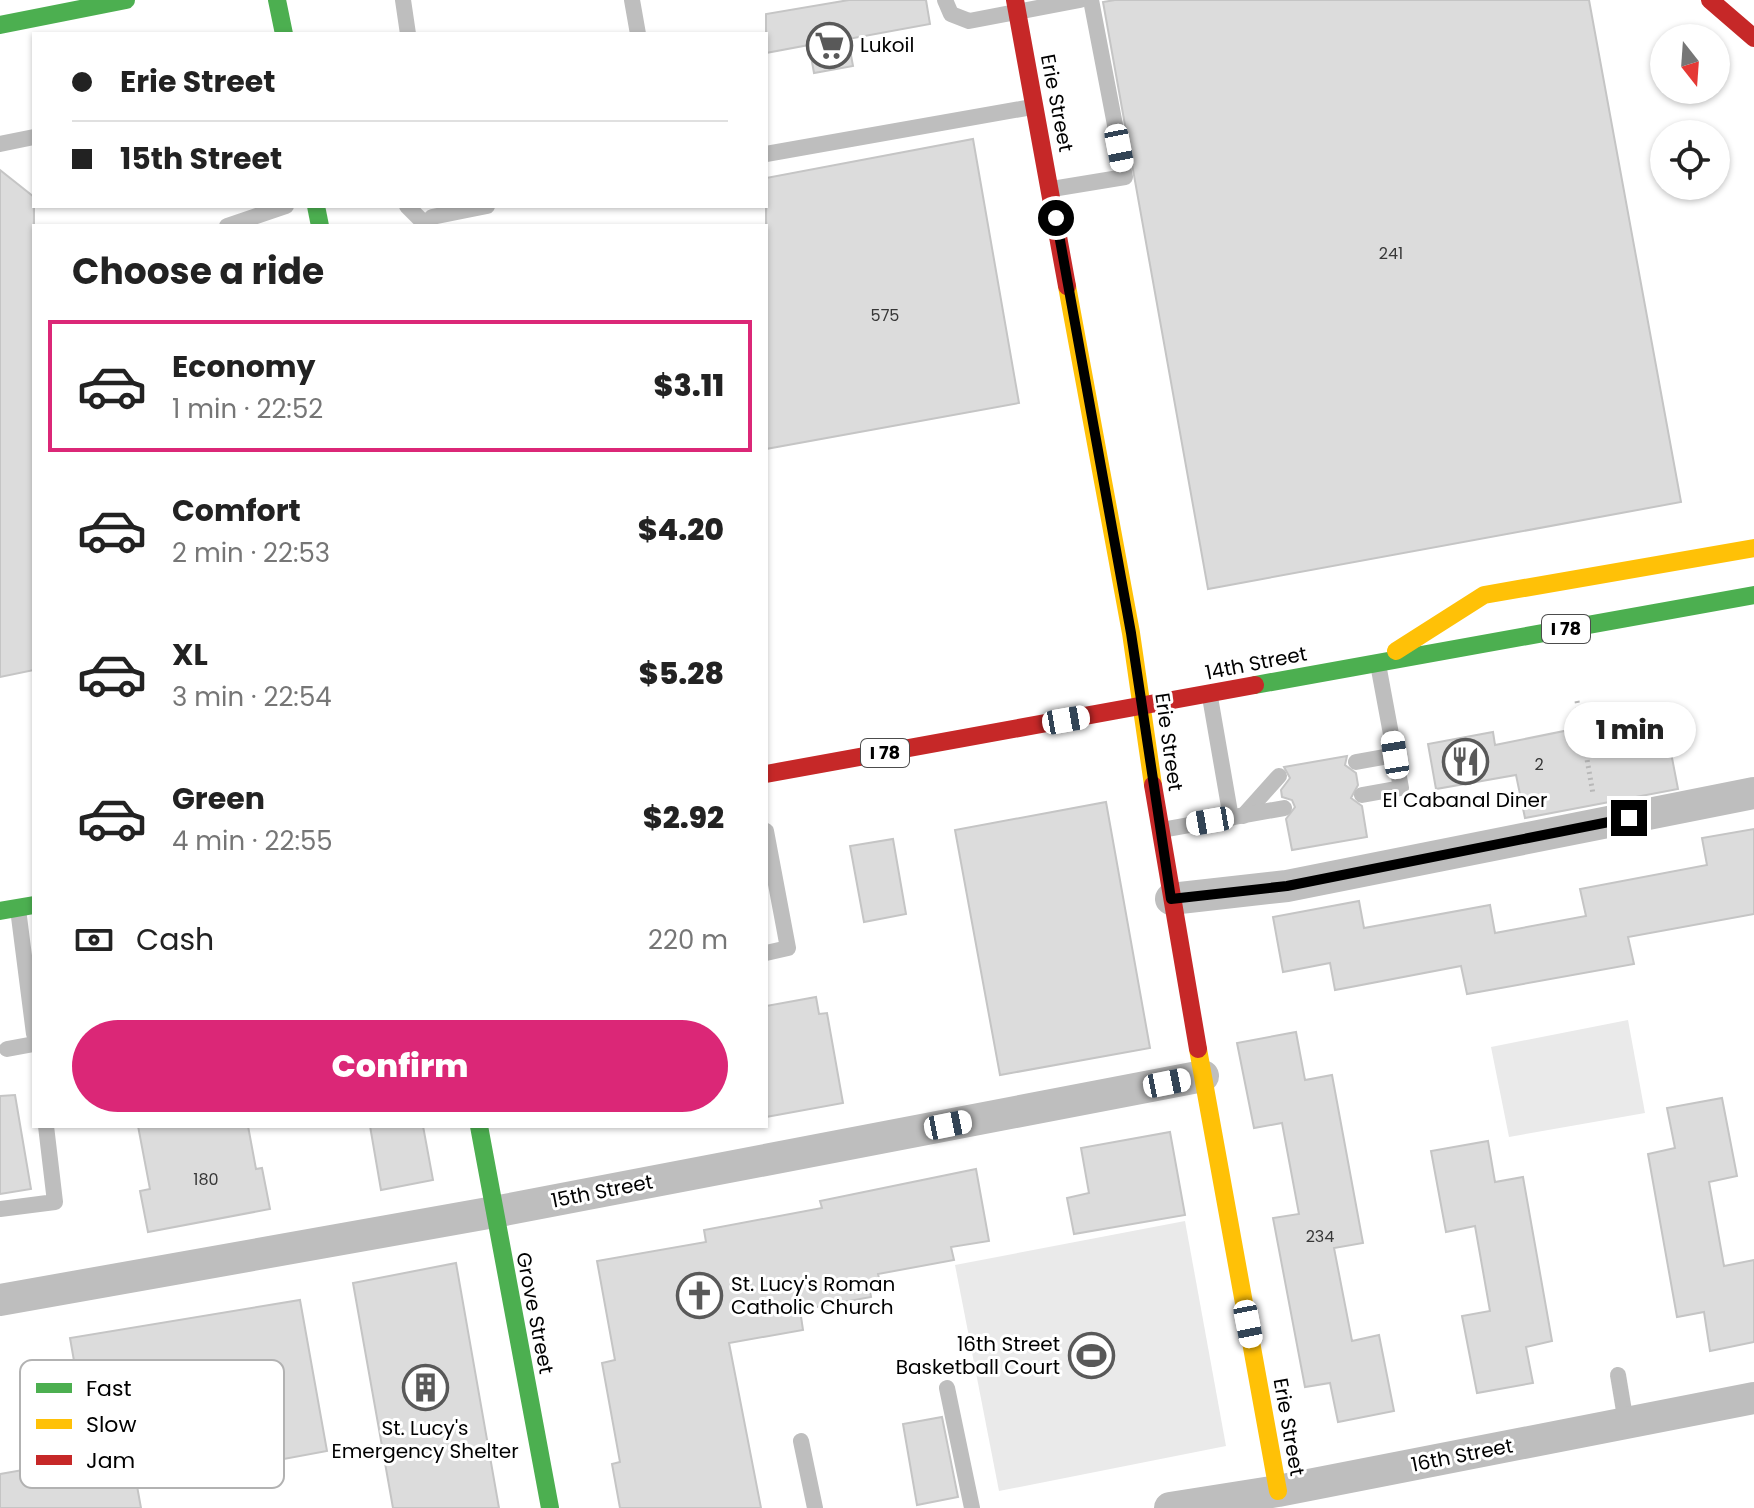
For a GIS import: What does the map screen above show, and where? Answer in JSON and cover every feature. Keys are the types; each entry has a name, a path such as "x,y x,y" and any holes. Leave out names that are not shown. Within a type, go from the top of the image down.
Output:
{"main road":[{"path":"0,25 126,0"},
{"path":"277,0 284,32"},
{"path":"1710,0 1754,38"},
{"name":"Erie Street","path":"1016,6 1131,633 1159,831 1278,1491"},
{"path":"1749,13 1754,38"},
{"path":"1377,663 1484,595 1754,548"},
{"name":"14th Street","path":"768,774 1754,595"},
{"name":"Grove Street","path":"479,1128 550,1508"}],"street":[{"path":"1171,899 1287,886 1754,793"},
{"name":"15th Street","path":"0,1300 494,1212 1203,1076"},
{"name":"16th Street","path":"1170,1508 1278,1491 1754,1398"}],"lane":[{"path":"403,0 408,32"},
{"path":"632,0 638,32"},
{"path":"945,0 951,14 961,20 1016,6 1080,0"},
{"path":"1051,190 1125,177 1091,0"},
{"path":"768,154 1035,106"},
{"path":"0,144 32,137"},
{"path":"233,224 280,208"},
{"path":"409,208 424,224"},
{"path":"427,224 432,217 477,208"},
{"path":"1362,795 1401,788 1377,663"},
{"path":"1210,695 1237,817"},
{"path":"1356,762 1395,755"},
{"path":"1237,817 1279,776"},
{"path":"1159,831 1284,808"},
{"path":"768,855 773,908 788,948 768,953"},
{"path":"17,908 32,1019"},
{"path":"7,1049 32,1044"},
{"path":"0,1209 55,1202 46,1128"},
{"path":"1618,1375 1626,1423"},
{"path":"947,1388 972,1508"},
{"path":"801,1441 815,1508"}],"path":[{"path":"1577,701 1593,796"}],"shaded area":[{"path":"1628,1020 1645,1113 1509,1137 1491,1047"},
{"name":"16th Street Basketball Court","path":"1185,1221 1226,1446 999,1491 955,1265"}],"building":[{"name":"Lukoil","path":"849,0 926,0 930,24 848,39 853,66 814,73 809,45 768,53 766,14"},
{"path":"1589,0 1681,502 1208,589 1103,2"},
{"path":"973,139 1019,403 768,449 768,178"},
{"path":"0,170 32,195 34,224 32,670 0,677"},
{"path":"1663,711 1678,789 1525,818 1516,775 1436,789 1428,744 1493,732 1495,745"},
{"path":"1347,756 1345,765 1356,773 1358,785 1351,798 1362,806 1367,837 1292,850 1286,819 1295,807 1292,800 1282,797 1281,790 1290,778 1284,767"},
{"path":"1106,802 1150,1048 1000,1075 955,830"},
{"path":"1754,829 1754,914 1628,937 1634,964 1467,994 1461,966 1335,990 1330,963 1283,972 1273,917 1359,901 1364,928 1490,905 1495,933 1586,916 1580,889 1707,865 1702,838"},
{"path":"893,839 906,914 864,922 850,846"},
{"path":"816,997 819,1014 827,1013 843,1103 768,1117 768,1006"},
{"path":"1296,1032 1305,1080 1332,1075 1363,1243 1334,1248 1352,1341 1379,1335 1394,1411 1338,1422 1330,1383 1305,1387 1273,1218 1299,1214 1282,1123 1254,1128 1237,1043"},
{"path":"15,1095 31,1189 0,1194 0,1096"},
{"path":"1722,1098 1737,1176 1709,1182 1724,1266 1754,1260 1754,1342 1710,1351 1704,1312 1677,1317 1648,1154 1675,1148 1667,1108"},
{"path":"138,1128 248,1128 256,1169 262,1168 270,1209 148,1232 140,1191 150,1189"},
{"path":"370,1128 423,1128 433,1180 381,1190"},
{"path":"1170,1132 1185,1215 1074,1234 1067,1198 1089,1193 1081,1148"},
{"path":"1488,1141 1495,1182 1523,1177 1552,1341 1526,1347 1533,1383 1477,1393 1462,1316 1490,1311 1475,1226 1446,1232 1431,1151"},
{"path":"976,1169 989,1241 951,1247 954,1260 878,1274 880,1282 869,1284 871,1297 800,1310 803,1330 729,1343 761,1508 620,1508 612,1464 620,1462 602,1363 615,1360 597,1261 706,1242 704,1230 822,1208 820,1201"},
{"name":"St. Lucy's Emergency Shelter","path":"456,1263 499,1508 393,1508 353,1283"},
{"path":"300,1300 327,1451 284,1459 284,1360 74,1360 70,1338"},
{"path":"942,1417 958,1497 917,1505 903,1424"},
{"path":"20,1470 20,1488 137,1488 141,1508 0,1508 0,1474"}],"traffic: fast":[{"path":"0,25 126,0"},
{"path":"277,0 284,32"},
{"path":"316,208 320,224"},
{"path":"1255,685 1754,595"},
{"path":"0,911 32,905"},
{"path":"479,1128 550,1508"}],"traffic: slow":[{"path":"1067,286 1131,633 1153,785"},
{"path":"1396,651 1484,595 1754,548"},
{"path":"1198,1049 1278,1491"}],"traffic: jam":[{"path":"1015,0 1067,286"},
{"path":"1710,0 1754,38"},
{"path":"768,774 1255,685"},
{"path":"1153,785 1198,1049"}],"place":[{"name":"Lukoil","path":"829,45"},
{"name":"El Cabanal Diner","path":"1465,761"},
{"name":"St. Lucy's Roman Catholic Church","path":"700,1296"},
{"name":"16th Street Basketball Court","path":"1091,1355"},
{"name":"St. Lucy's Emergency Shelter","path":"425,1388"}],"route":[{"path":"1056,218 1131,633 1171,899 1202,893 1287,886 1629,818"}]}
